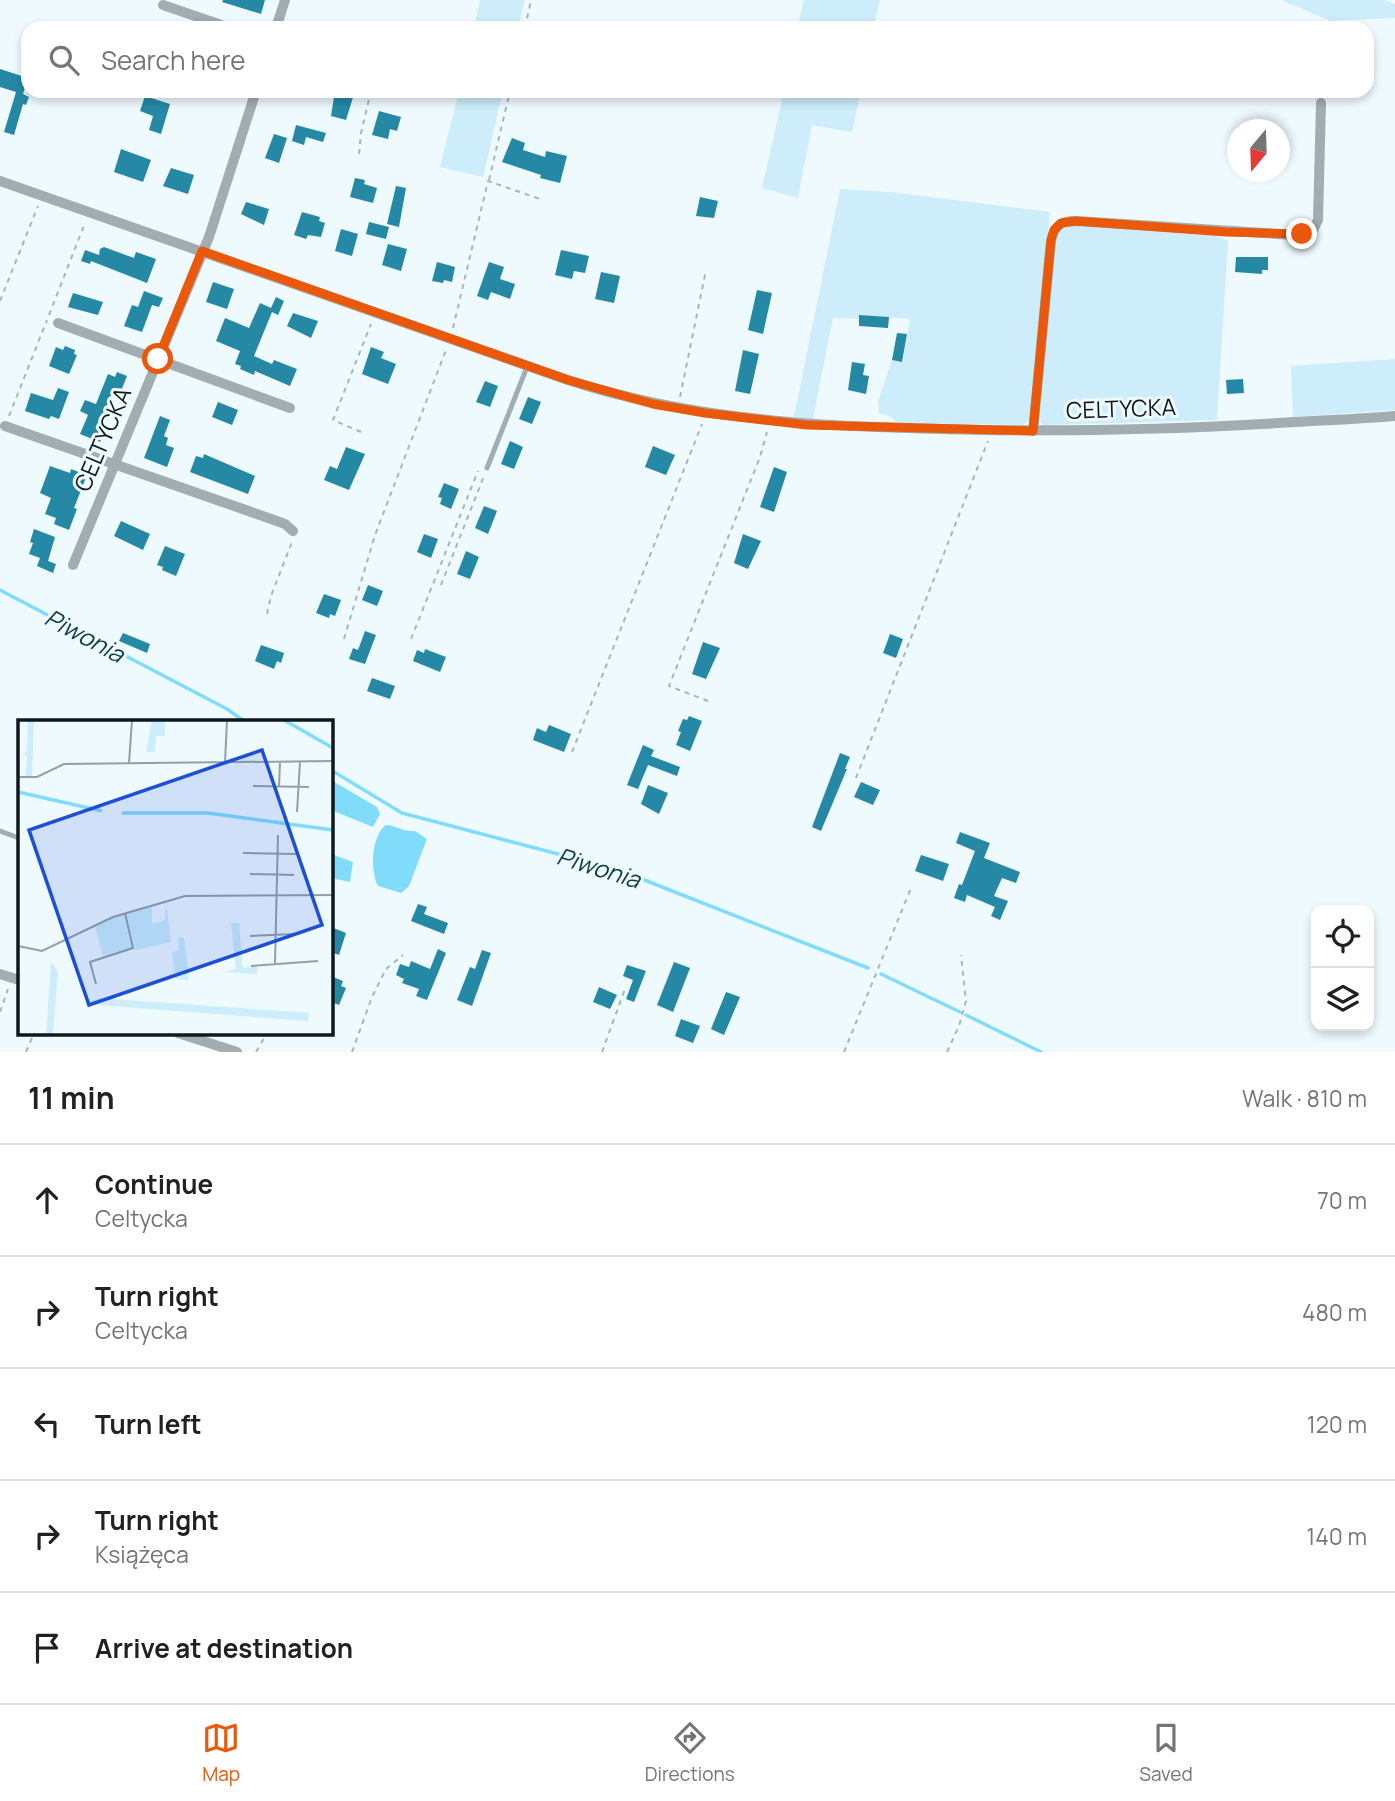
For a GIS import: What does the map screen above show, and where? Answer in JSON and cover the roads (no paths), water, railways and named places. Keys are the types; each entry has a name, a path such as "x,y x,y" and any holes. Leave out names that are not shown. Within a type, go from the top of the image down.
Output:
{"street":[{"path":"278,21 285,0"},
{"path":"163,5 210,21"},
{"path":"202,251 216,218 254,98"},
{"path":"1033,431 1051,240 1057,226 1076,221 1226,232 1308,233 1313,230 1318,220 1321,103"},
{"name":"CELTYCKA","path":"0,181 608,393 678,409 844,427 1033,431 1179,428 1395,415"},
{"name":"CELTYCKA","path":"73,565 202,251"},
{"path":"58,323 290,408"},
{"path":"5,426 285,524 293,531"},
{"path":"181,1034 222,1050 237,1052"}],"lane":[{"path":"487,468 528,365"},
{"path":"0,831 18,838"}],"water":[{"path":"332,781 377,807 380,814 373,827 332,810"},
{"path":"386,825 415,831 427,839 409,886 401,893 378,886 375,879 373,854 377,837"},
{"path":"332,854 353,862 350,882 332,878"}],"waterway":[{"name":"Piwonia","path":"0,590 227,709 243,720"},
{"name":"Piwonia","path":"332,771 402,813 619,870 868,968"},
{"name":"Piwonia","path":"881,974 960,1012"},
{"name":"Piwonia","path":"966,1015 1041,1052"}]}
